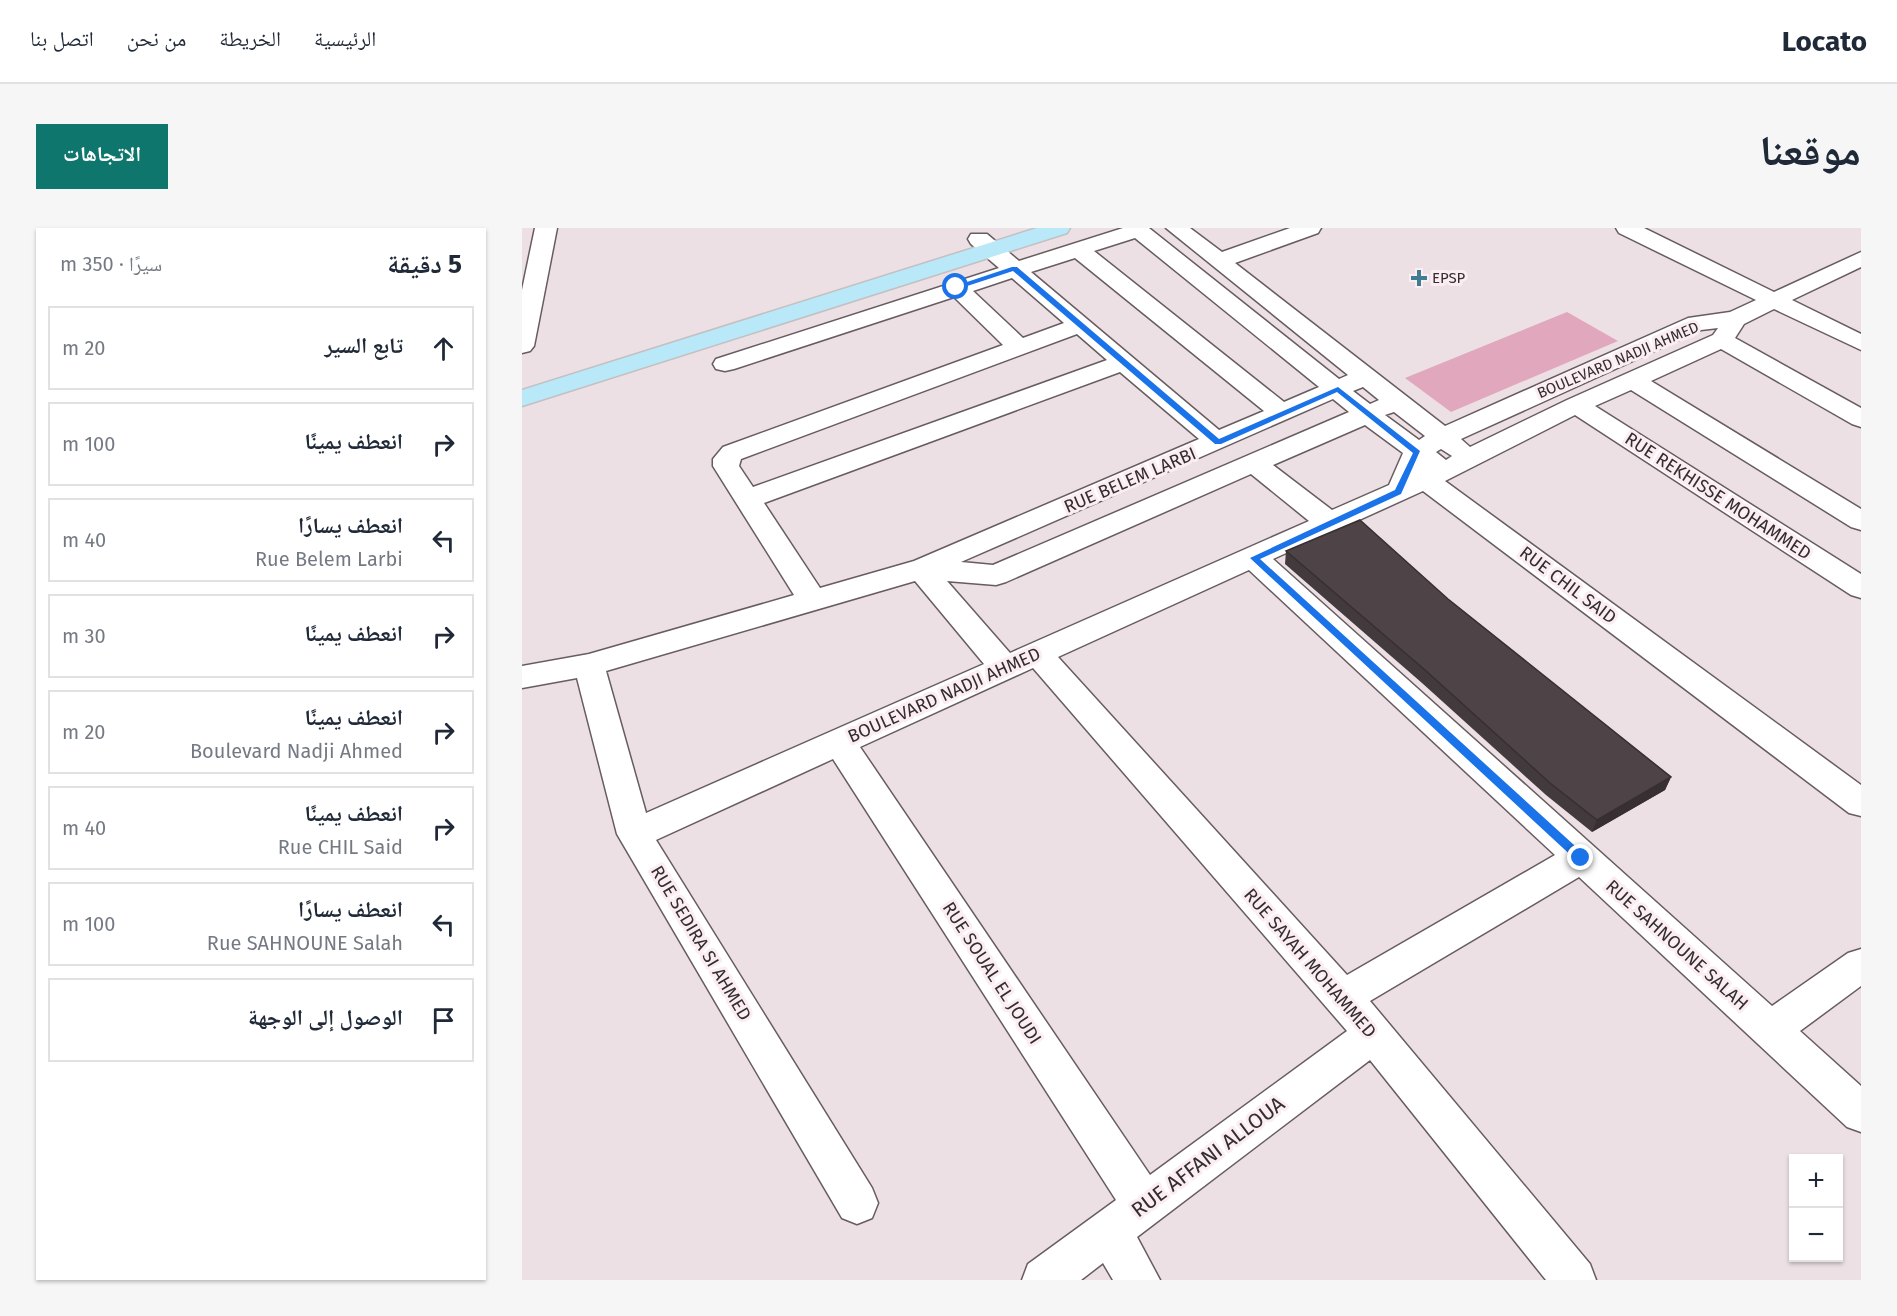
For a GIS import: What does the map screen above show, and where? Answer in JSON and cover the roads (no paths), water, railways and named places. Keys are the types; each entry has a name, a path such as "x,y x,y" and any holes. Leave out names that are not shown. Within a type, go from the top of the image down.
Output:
{"main road":[{"path":"522,398 985,244 1014,228"},
{"path":"522,381 985,244 1059,228"}],"street":[{"path":"522,345 526,310 546,228"},
{"path":"1177,228 1395,402 1470,458"},
{"path":"1219,261 1310,228"},
{"path":"1627,228 1861,343"},
{"path":"725,364 1137,229"},
{"name":"RUE CHIL SAID","path":"1137,229 1367,414 1419,473 1861,803"},
{"path":"985,244 1218,442"},
{"path":"1078,249 1282,413"},
{"name":"BOULEVARD NADJI AHMED","path":"1419,473 1441,438 1696,323 1736,319 1861,259"},
{"path":"956,287 1020,348"},
{"path":"1254,558 1330,523 1419,473 1470,458 1576,405 1722,340 1736,319"},
{"path":"813,601 726,466 726,459 732,453 1081,325"},
{"path":"1722,340 1861,419"},
{"path":"748,499 1124,362"},
{"name":"RUE BELEM LARBI","path":"921,569 1364,377"},
{"path":"1632,380 1861,521"},
{"path":"522,677 589,665 921,569 996,575 1395,402"},
{"name":"RUE REKHISSE MOHAMMED","path":"1576,405 1861,588"},
{"path":"1254,463 1330,523"},
{"name":"BOULEVARD NADJI AHMED","path":"634,834 1254,558"},
{"name":"RUE SAHNOUNE SALAH","path":"1254,558 1861,1113"},
{"name":"RUE SAYAH MOHAMMED","path":"921,569 1021,661 1343,997 1574,1280"},
{"name":"RUE SEDIRA SI AHMED","path":"589,665 634,834 857,1203"},
{"name":"RUE SOUAL EL JOUDI","path":"839,742 1145,1205"},
{"path":"1343,997 1581,858"},
{"path":"1770,1030 1861,965"},
{"name":"RUE AFFANI ALLOUA","path":"1044,1280 1372,1035"},
{"path":"1109,1231 1138,1280"}],"place":[{"name":"EPSP","path":"1419,278"}]}
